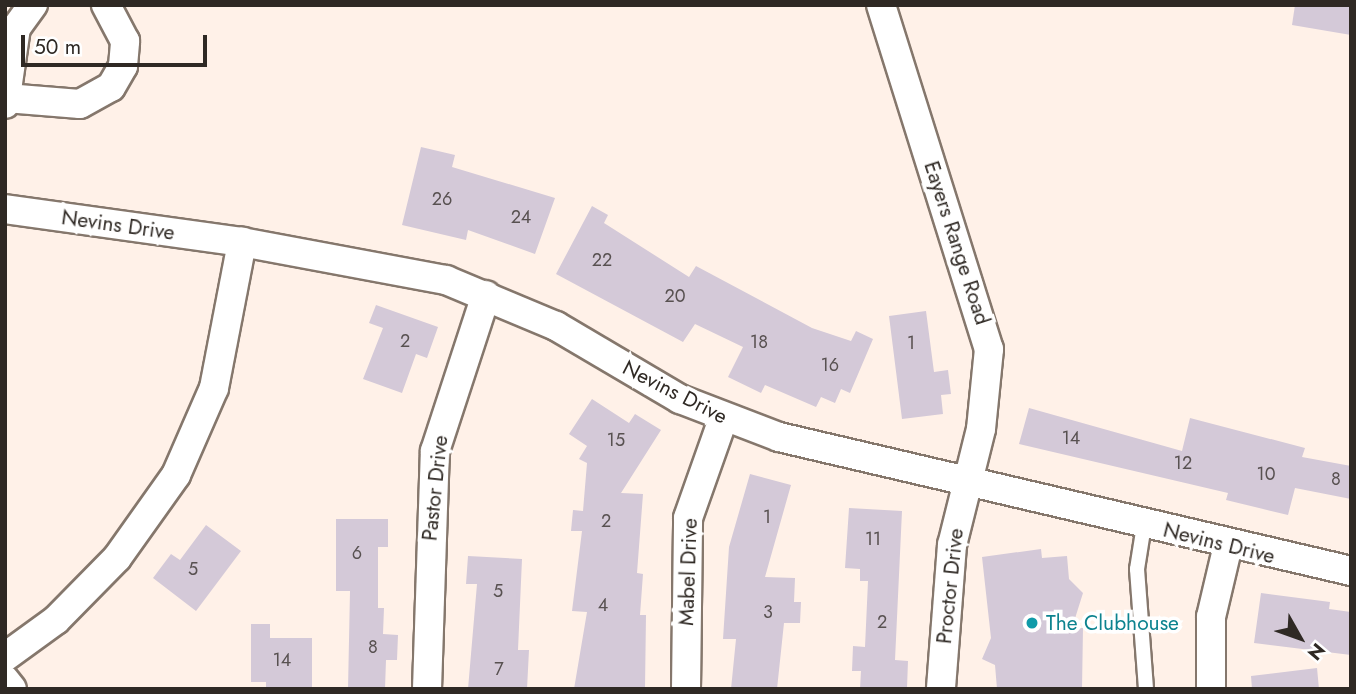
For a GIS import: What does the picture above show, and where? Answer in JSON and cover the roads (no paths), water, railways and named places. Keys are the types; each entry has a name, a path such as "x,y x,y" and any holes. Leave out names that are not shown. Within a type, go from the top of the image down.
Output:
{"street":[{"path":"5,104 16,28 33,5"},
{"path":"6,98 80,104 111,87 123,66 125,41 106,5"},
{"name":"Eayers Range Road","path":"881,5 989,349 983,419 964,485"},
{"name":"Nevins Drive","path":"5,209 242,242 413,271 486,295 556,326 723,419 964,485 1351,572"},
{"path":"5,657 56,620 142,528 187,455 214,388 242,242"},
{"name":"Pastor Drive","path":"427,689 435,451 486,295"},
{"name":"Mabel Drive","path":"686,689 688,518 723,419"},
{"name":"Proctor Drive","path":"941,689 946,593 964,485"},
{"path":"1211,689 1211,617 1228,545"},
{"path":"5,680 12,689"}],"lane":[{"path":"1144,525 1137,569 1146,689"}],"place":[{"name":"The Clubhouse","path":"1032,623"}]}
